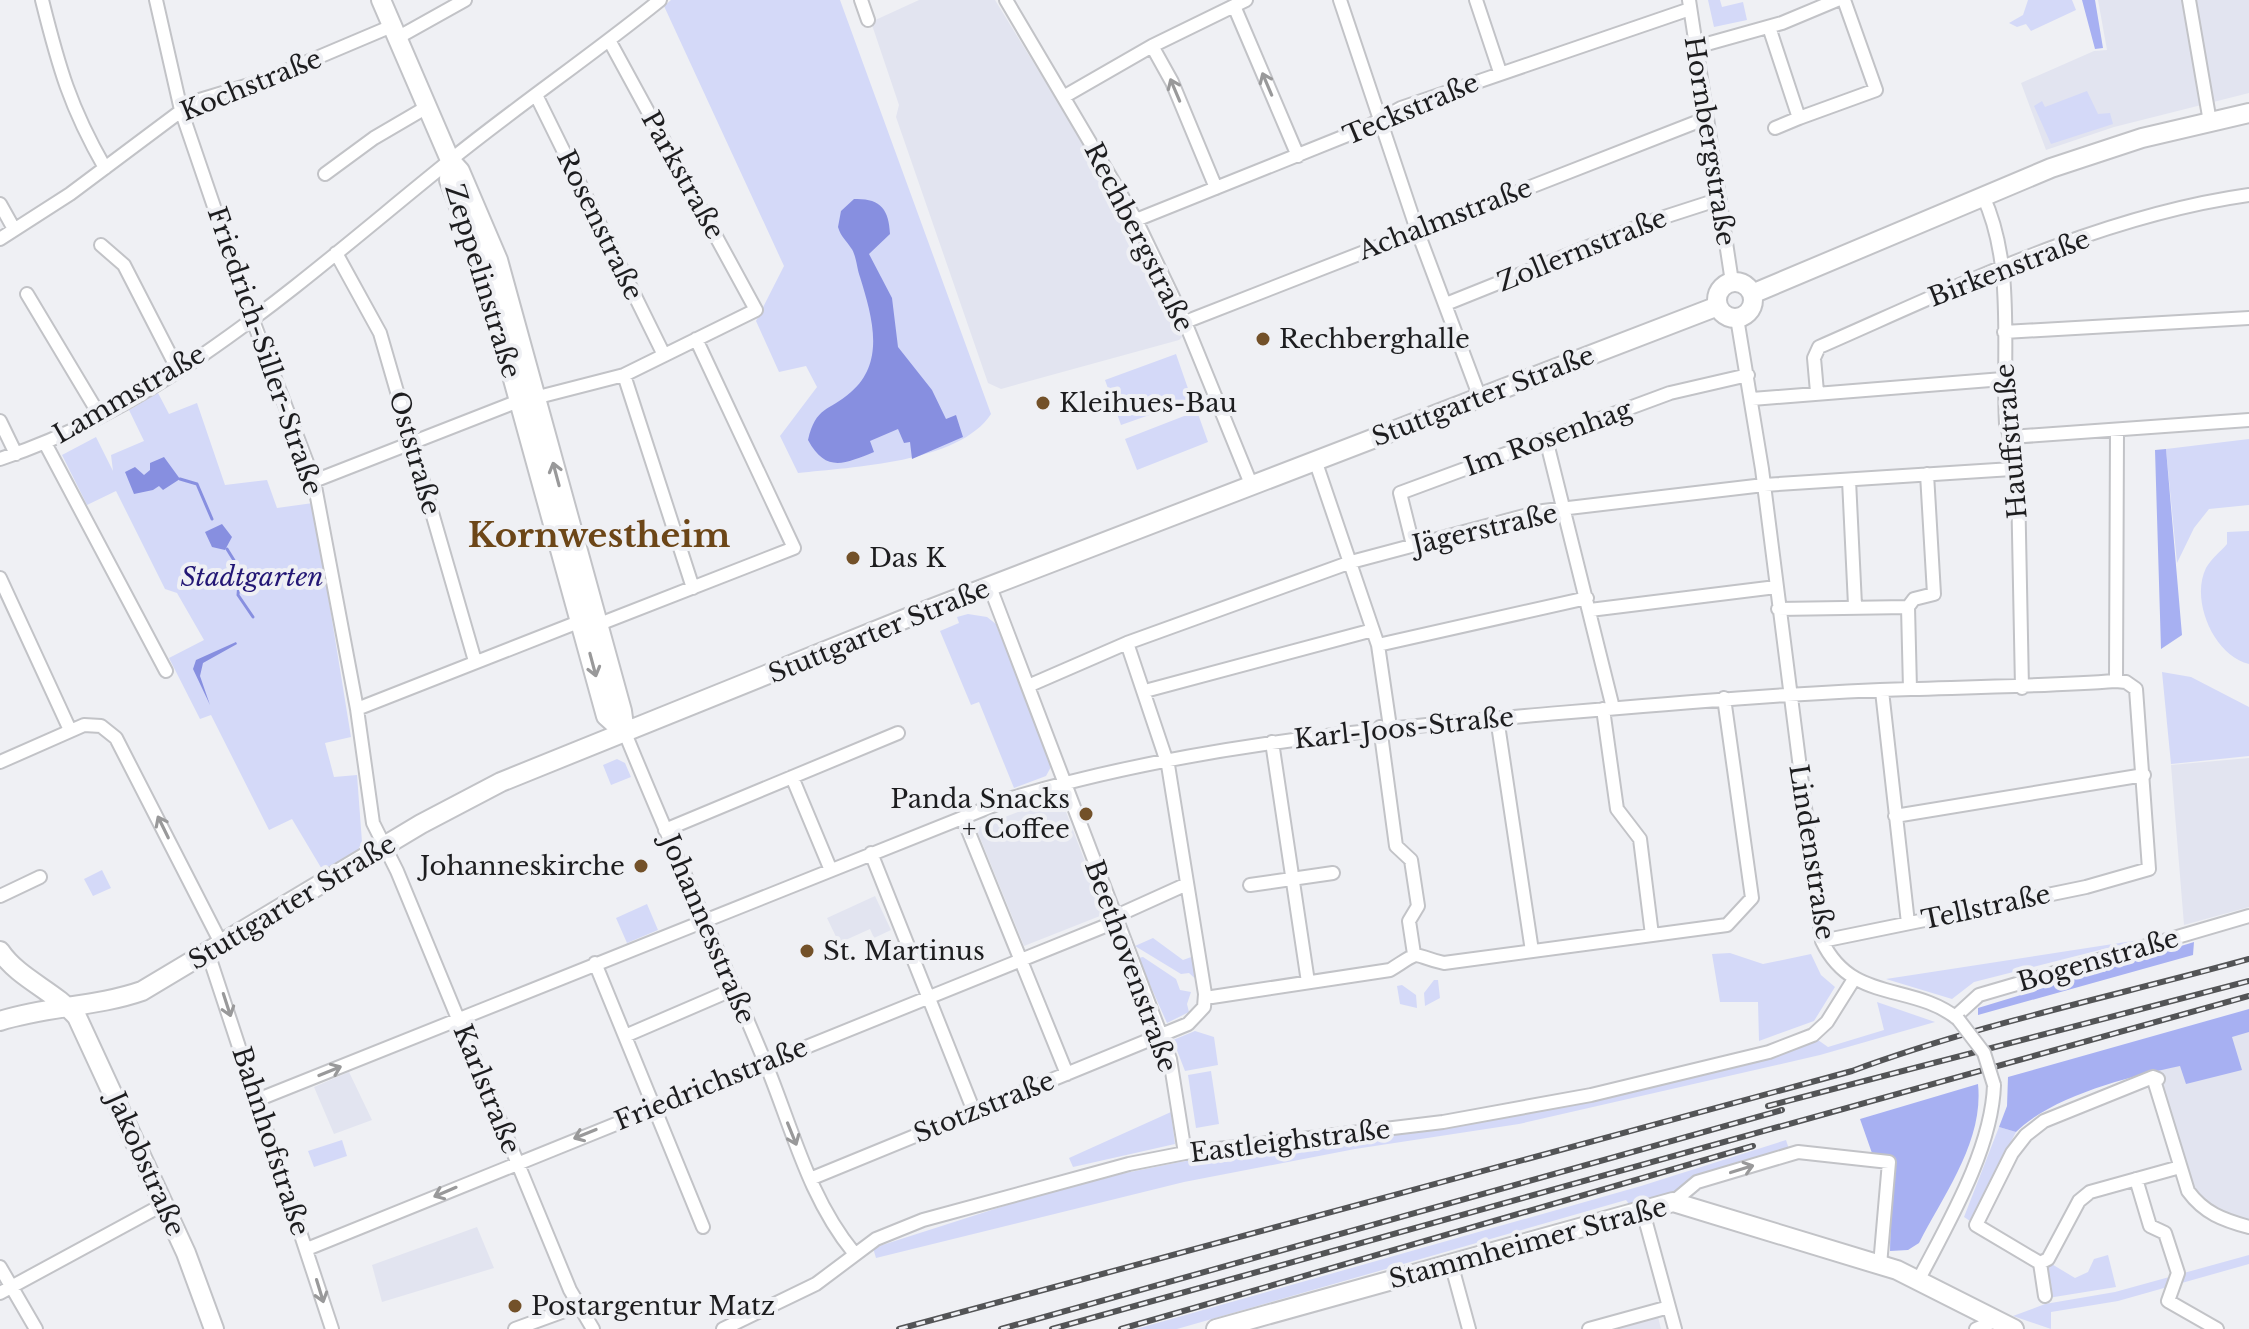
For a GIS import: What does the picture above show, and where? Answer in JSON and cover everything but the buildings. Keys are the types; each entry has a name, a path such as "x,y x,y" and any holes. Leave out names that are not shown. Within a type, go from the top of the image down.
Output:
{"main road":[{"name":"Zeppelinstraße","path":"381,0 450,160 449,180 527,399 589,623 606,716 625,733"},
{"path":"1752,294 2089,154 2249,113"},
{"path":"1732,282 1744,285 1752,294 1750,309 1737,318 1726,315 1718,306 1719,291 1732,282"},
{"name":"Stuttgarter Straße","path":"0,1021 142,991 476,793 1251,484 1718,306"},
{"path":"0,951 15,968 67,1005"},
{"name":"Jakobstraße","path":"67,1005 90,1042 164,1204 198,1280 214,1329"},
{"name":"Stammheimer Straße","path":"1216,1329 1642,1208 1673,1202 1919,1279 2005,1325"}],"street":[{"path":"42,0 60,76 75,116 105,168"},
{"name":"Kochstraße","path":"0,239 105,168 193,102 262,81 395,32 465,0"},
{"name":"Lammstraße","path":"0,459 45,443 100,416 178,370 252,318 450,160 660,0"},
{"path":"861,0 868,20"},
{"path":"1340,0 1417,230 1480,398"},
{"path":"1476,0 1500,72"},
{"path":"1696,47 1769,27 1837,0"},
{"path":"1775,128 1876,90 1844,0"},
{"path":"2189,0 2210,122"},
{"name":"Friedrich-Siller-Straße","path":"161,1 181,110 252,318 314,481 357,709 373,823 384,847"},
{"name":"Rechbergstraße","path":"1009,1 1136,220 1185,322 1251,484"},
{"path":"1065,96 1152,46 1240,3 1298,156"},
{"name":"Teckstraße","path":"1136,220 1500,72 1690,5"},
{"name":"Hornbergstraße","path":"1690,5 1732,282"},
{"path":"1769,27 1799,118"},
{"name":"Parkstraße","path":"609,40 756,310 696,339"},
{"path":"1152,46 1172,82 1216,188"},
{"name":"Rosenstraße","path":"536,95 664,355"},
{"path":"325,174 374,138 427,107"},
{"name":"Achalmstraße","path":"1185,322 1707,118"},
{"name":"Birkenstraße","path":"1817,392 1814,358 1819,347 2002,267 2178,209 2249,195"},
{"name":"Hauffstraße","path":"1983,196 1993,220 2002,267 2006,424 2011,437 2012,469 2018,483 2022,688"},
{"name":"Zollernstraße","path":"1446,304 1655,220 1720,199"},
{"path":"0,204 14,229"},
{"path":"101,245 124,265 178,370"},
{"name":"Oststraße","path":"336,253 380,333 475,661"},
{"path":"27,294 100,416"},
{"name":"Lindenstraße","path":"1737,318 1764,485 1822,941 1834,963 1854,979 1937,1005 1956,1018 1984,1053 1994,1085 1989,1127 1976,1161 1919,1279"},
{"path":"2004,332 2249,318"},
{"path":"314,481 527,399 624,375 696,339 794,548 693,588 475,661 357,709"},
{"path":"624,375 693,588"},
{"name":"Im Rosenhag","path":"1413,545 1400,493 1696,384 1748,375"},
{"path":"1752,399 2003,379"},
{"path":"2011,437 2117,432 2249,420"},
{"path":"0,421 16,454"},
{"path":"2116,681 2117,432"},
{"path":"1546,439 1588,604 1608,708 1617,809 1640,839 1652,935"},
{"path":"45,443 166,671"},
{"path":"1315,460 1378,645 1396,846 1411,860 1418,906 1409,921 1414,954"},
{"name":"Jägerstraße","path":"1028,686 1127,643 1351,562 1516,517 1764,485 2012,469"},
{"path":"1910,689 1908,607 1914,599 1934,594 1927,474"},
{"path":"1849,480 1855,605"},
{"path":"0,578 70,730 0,762"},
{"name":"Beethovenstraße","path":"990,587 1114,920 1170,1059 1185,1153"},
{"path":"1378,645 1588,604 1776,587"},
{"path":"1778,609 1855,605 1908,607"},
{"path":"1145,691 1373,630"},
{"path":"1127,643 1167,761 1187,884"},
{"name":"Karl-Joos-Straße","path":"257,1100 830,868 1012,798 1115,769 1272,742 1385,727 1724,698 1910,689 2022,688 2116,681 2131,685 2138,698 2144,775"},
{"path":"1882,691 1908,923"},
{"path":"1212,997 1390,970 1414,954 1444,963 1727,925 1752,898 1724,698"},
{"path":"1497,718 1532,951"},
{"name":"Bahnhofstraße","path":"70,730 84,725 101,726 116,738 215,949 257,1100 332,1329"},
{"name":"Johannesstraße","path":"625,733 764,1061 810,1179 829,1218 854,1253"},
{"path":"665,830 898,733"},
{"path":"1272,742 1308,982"},
{"path":"1895,816 2144,775"},
{"name":"Tellstraße","path":"1822,941 2086,887 2149,869 2144,775"},
{"path":"792,777 830,868"},
{"path":"963,818 1067,1074"},
{"name":"Karlstraße","path":"384,847 578,1306 593,1329"},
{"path":"871,853 973,1109"},
{"path":"1250,885 1333,873"},
{"path":"0,896 40,877"},
{"name":"Friedrichstraße","path":"307,1249 764,1061 1021,961 1187,884"},
{"name":"Stotzstraße","path":"810,1179 973,1109 1188,1024 1204,1007 1205,994 1187,884"},
{"name":"Bogenstraße","path":"1956,1018 1979,995 2249,916"},
{"path":"595,963 703,1227"},
{"name":"Eastleighstraße","path":"723,1329 816,1284 854,1253 896,1229 923,1220 1129,1164 1185,1153 1443,1122 1591,1095 1769,1052 1813,1035 1827,1022 1854,979"},
{"path":"625,1036 734,989"},
{"path":"2040,1263 1976,1225 2012,1153 2026,1135 2044,1121 2155,1078 2188,1191 2200,1207 2249,1227"},
{"path":"1673,1202 1697,1182 1798,1152 1889,1162 1880,1265"},
{"path":"2040,1263 2048,1259 2079,1201 2090,1192 2180,1167"},
{"path":"2136,1179 2150,1226 2165,1233 2178,1273 2168,1301 2217,1329"},
{"path":"6,1290 164,1204"},
{"path":"1642,1208 1675,1329"},
{"path":"1451,1263 1469,1329"},
{"path":"2040,1263 2045,1296"},
{"path":"0,1267 6,1290 36,1329"},
{"path":"515,1329 578,1306"},
{"path":"1589,1329 1669,1307"},
{"path":"1976,1329 2005,1325"}],"shaded area":[{"path":"919,0 995,0 1099,169 1163,295 1182,337 1179,340 1001,389 988,383 896,117 899,105 871,22"},
{"path":"2082,0 2095,0 2103,48 2095,49"},
{"path":"2098,0 2249,0 2249,93 2114,127 2046,150 2021,83 2094,51 2107,50"},
{"path":"854,199 877,203 888,218 890,234 869,254 892,298 898,347 932,390 946,419 956,415 963,437 912,459 910,442 904,443 898,429 870,441 874,452 845,462 836,463 822,457 808,440 819,415 862,380 872,353 869,307 853,251 838,227 841,211"},
{"path":"2166,449 2182,635 2161,649 2155,450"},
{"path":"164,457 180,479 163,490 159,486 134,494 125,472 135,467 144,475 150,470 150,463"},
{"path":"222,524 232,537 225,550 212,547 205,532"},
{"path":"236,642 203,663 200,676 210,705 193,669 196,660"},
{"path":"2249,758 2249,907 2184,925 2171,765"},
{"path":"1060,796 1105,914 1024,946 976,828"},
{"path":"875,896 891,930 874,938 870,929 839,943 827,918"},
{"path":"2194,942 2193,955 1978,1015 1978,1008"},
{"path":"2249,1009 2249,1032 2232,1037 2242,1070 2186,1084 2180,1066 2160,1070 2071,1098 2031,1119 2016,1132 1999,1127 2007,1106 2008,1077"},
{"path":"2249,1027 2249,1227 2200,1207 2153,1077 2154,1052"},
{"path":"349,1072 372,1120 334,1134 314,1087"},
{"path":"1978,1084 1975,1126 1950,1186 1919,1243 1908,1250 1890,1251 1892,1162 1873,1156 1860,1119"},
{"path":"477,1227 494,1268 382,1302 372,1265"},
{"path":"1658,1317 1661,1329 1617,1329"}],"green space":[{"path":"671,0 840,0 991,414 976,430 955,443 903,460 798,473 780,436 817,387 806,366 779,372 756,321 784,266 664,6"},
{"path":"1708,0 1720,0 1722,7 1743,2 1747,20 1714,27"},
{"path":"2028,0 2072,0 2076,10 2031,31 2026,24 2017,27 2009,23 2023,15"},
{"path":"2087,91 2098,114 2110,113 2113,124 2051,144 2034,106 2042,101 2045,107"},
{"path":"1176,354 1192,400 1121,425 1105,380"},
{"name":"Stadtgarten","path":"158,393 169,414 197,403 225,485 267,480 277,508 313,503 351,737 325,743 334,777 357,775 362,842 358,850 323,871 292,819 269,830 211,715 200,719 169,658 204,640 177,593 165,589 116,491 87,505 62,455 96,437 113,471 111,455 144,441 129,410"},
{"path":"1197,411 1208,442 1137,470 1125,439"},
{"path":"2249,439 2249,505 2209,509 2194,528 2177,563 2166,449"},
{"path":"2249,531 2249,664 2236,659 2216,639 2208,625 2201,595 2206,568 2227,544 2227,532"},
{"path":"968,614 987,617 996,624 1052,765 1046,776 1014,788 979,702 971,705 940,631 959,623 957,617"},
{"path":"2162,672 2191,677 2249,707 2249,756 2171,764"},
{"path":"617,759 625,763 631,777 611,785 603,765"},
{"path":"102,870 111,888 93,896 84,879"},
{"path":"647,904 658,930 627,943 616,918"},
{"path":"1153,938 1183,960 1194,956 1200,983 1189,973 1181,974 1135,946"},
{"path":"2139,940 1974,982 1952,999 1886,979"},
{"path":"1730,953 1763,964 1811,954 1821,975 1835,987 1814,1021 1759,1041 1758,1002 1720,1002 1712,954"},
{"path":"1143,957 1176,979 1180,990 1191,992 1187,1004 1189,1012 1167,1023 1138,958"},
{"path":"1434,980 1438,980 1440,998 1425,1006 1424,993"},
{"path":"1402,985 1416,995 1417,1008 1400,1004 1397,986"},
{"path":"1877,1002 1935,1022 1820,1055 1519,1124 1355,1149 1184,1182 876,1258 873,1248 1076,1183 1180,1162 1591,1098 1765,1060 1818,1040 1828,1047 1884,1030"},
{"path":"1195,1031 1214,1037 1218,1065 1185,1071 1173,1040"},
{"path":"1211,1071 1219,1124 1196,1128 1188,1075"},
{"path":"1171,1112 1175,1144 1073,1167 1069,1158"},
{"path":"1999,1127 2016,1132 1970,1221 1964,1217"},
{"path":"342,1140 347,1156 314,1167 308,1151"},
{"path":"1786,1140 1790,1152 1697,1180 1671,1194 1629,1204 1626,1200 1177,1329 1136,1329 1641,1186"},
{"path":"2108,1255 2116,1287 2048,1298 2043,1275 2050,1263 2075,1278 2088,1272 2094,1259"},
{"path":"2249,1255 2249,1264 2118,1301 2051,1312 2051,1329 2013,1316 2045,1304 2115,1292"}],"waterway":[{"path":"180,479 197,484 212,519"},
{"path":"227,549 240,570 238,595 253,617"}],"railway":[{"path":"899,1329 1852,1071 2000,1024 2249,959"},
{"path":"1768,1106 2249,981"},
{"path":"1052,1329 2249,996"},
{"path":"1001,1329 1782,1110"},
{"path":"1121,1329 1753,1146"}],"place":[{"name":"Rechberghalle","path":"1263,339"},
{"name":"Kleihues-Bau","path":"1043,403"},
{"name":"Das K","path":"853,558"},
{"name":"Panda Snacks + Coffee","path":"1086,814"},
{"name":"Johanneskirche","path":"641,866"},
{"name":"St. Martinus","path":"807,951"},
{"name":"Postargentur Matz","path":"515,1306"}],"district":[{"name":"Kornwestheim","path":"599,535"}]}
